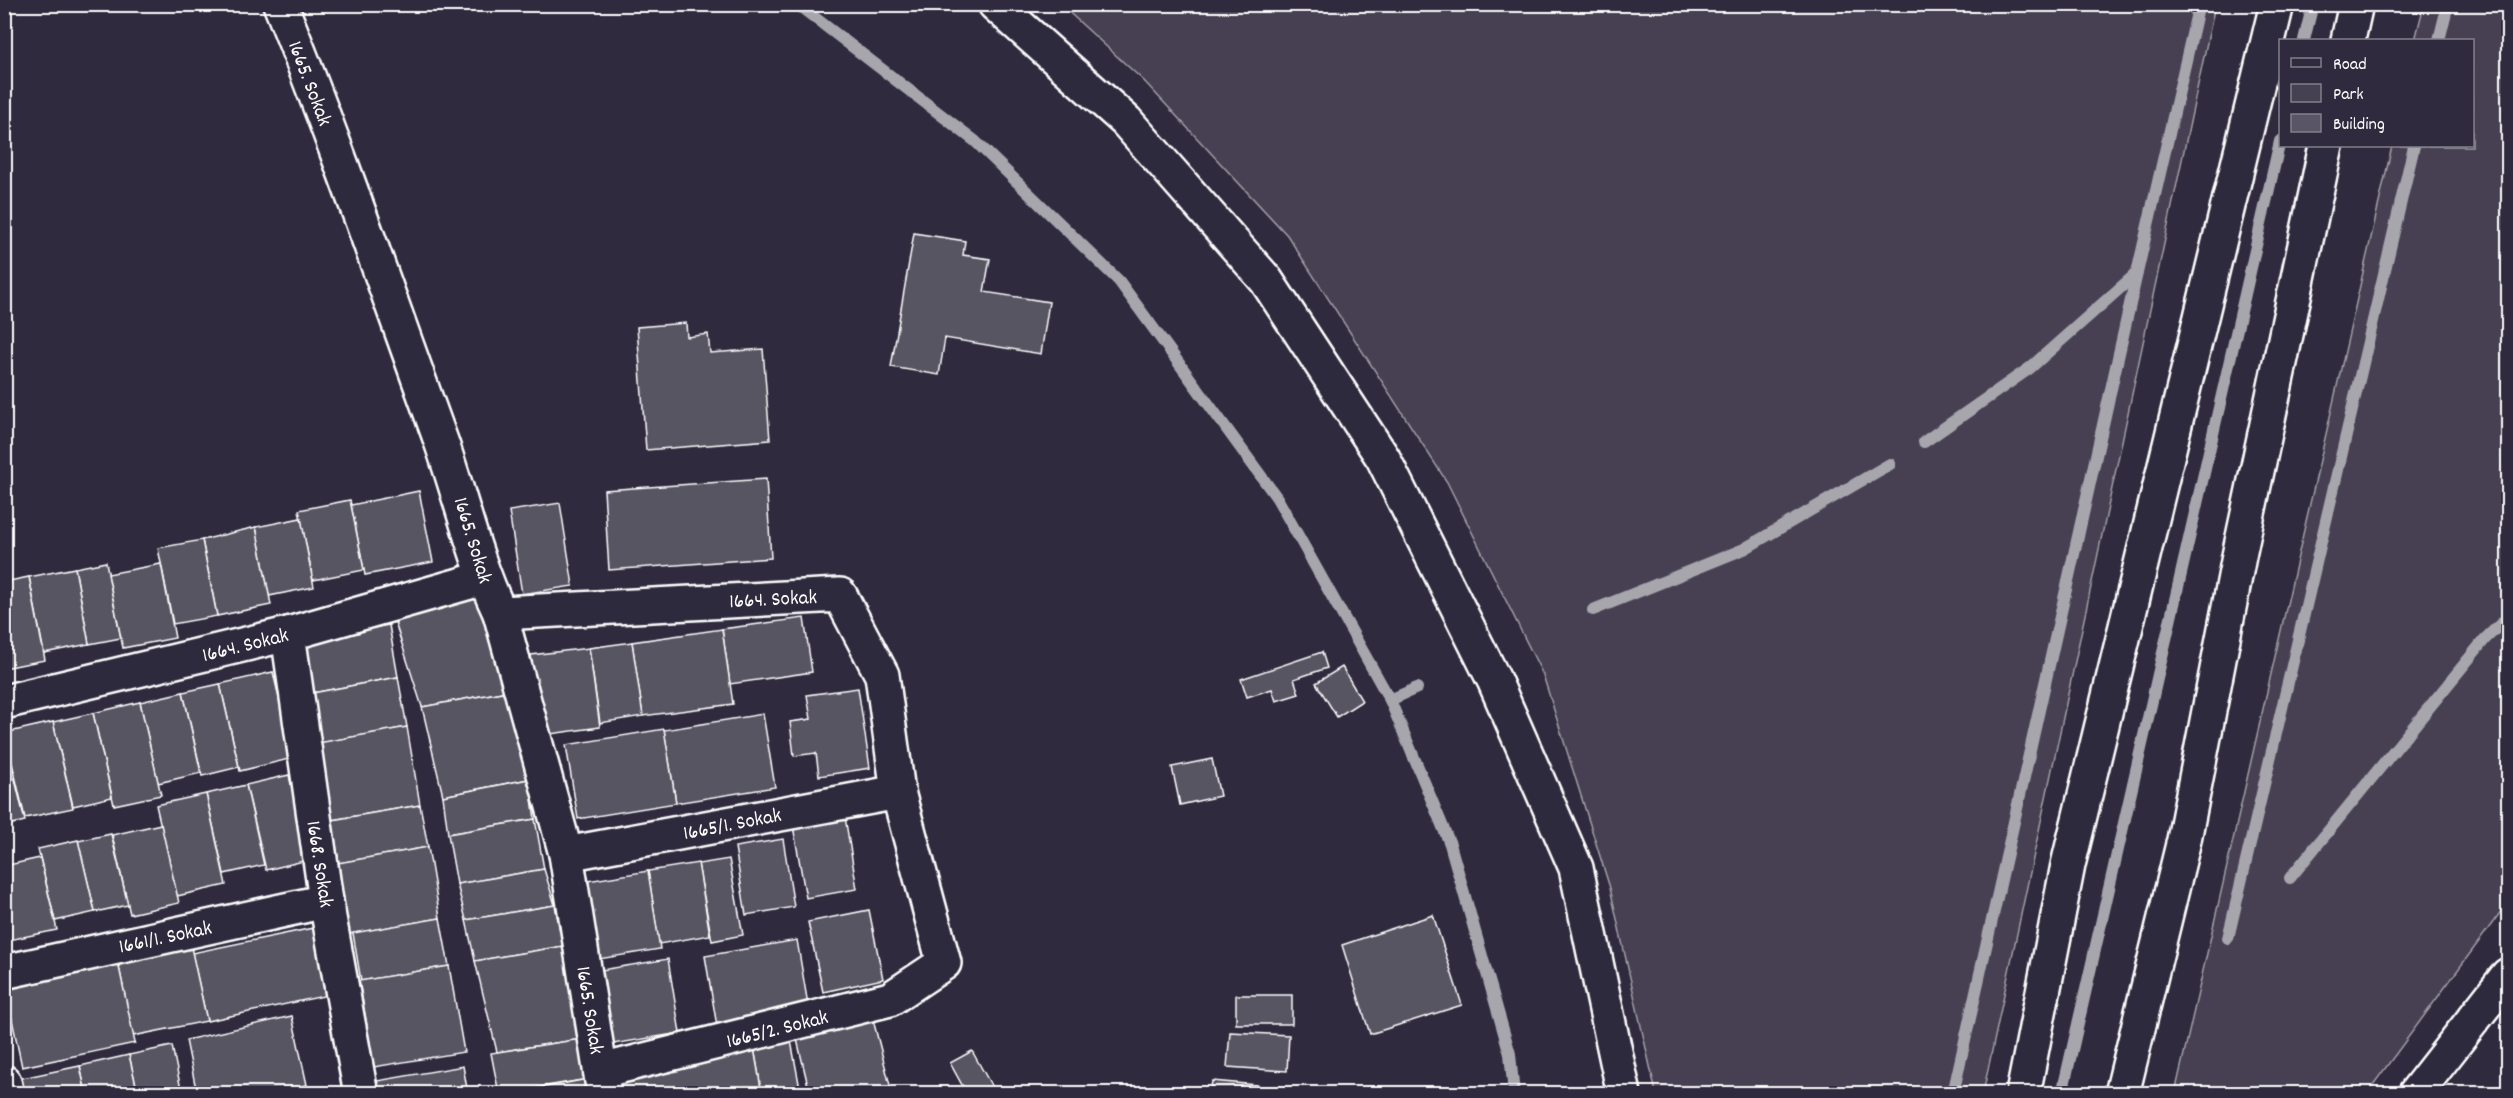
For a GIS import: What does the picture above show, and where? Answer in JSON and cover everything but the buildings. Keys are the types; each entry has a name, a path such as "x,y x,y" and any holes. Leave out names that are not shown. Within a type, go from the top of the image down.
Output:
{"main road":[{"name":"1665. Sokak","path":"280,4 322,109 458,488 484,578 500,613 566,854 602,1082"},
{"path":"995,4 1126,122 1266,280 1383,458 1494,680 1576,868 1624,1094"},
{"path":"2023,1094 2068,865 2277,4"},
{"path":"2348,39 2356,4"},
{"path":"2122,1094 2184,840 2239,556 2326,147"},
{"name":"1664. Sokak","path":"4,702 288,634 484,578"},
{"name":"1664. Sokak","path":"500,613 840,595 882,675 898,792 944,963"},
{"name":"1668. Sokak","path":"288,634 326,901 361,1094"},
{"name":"1665/1. Sokak","path":"566,854 898,792"},
{"name":"1661/1. Sokak","path":"4,972 326,901"},
{"name":"1665/2. Sokak","path":"602,1082 890,999 944,963"},
{"path":"2415,1094 2508,975"},
{"path":"4,1082 7,1094"}],"green space":[{"path":"1061,5 2215,5 1983,1093 1656,1093 1610,888 1543,675 1447,482 1287,235 1144,81"},
{"path":"2424,5 2508,5 2508,902 2367,1093 2175,1093 2392,147 2474,147 2474,39 2415,39"}],"waterway":[{"path":"797,4 975,141 1119,281 1277,498 1390,700 1450,844 1510,1054 1514,1094"},
{"path":"1953,1094 2199,4"},
{"path":"2304,39 2313,4"},
{"path":"2439,39 2448,4"},
{"path":"2062,1094 2279,145"},
{"path":"2228,938 2414,147"},
{"path":"1924,442 2030,368 2137,273"},
{"path":"1593,610 1744,549 1890,464"},
{"path":"2290,878 2485,639 2508,617"},
{"path":"1390,700 1417,688"}]}
